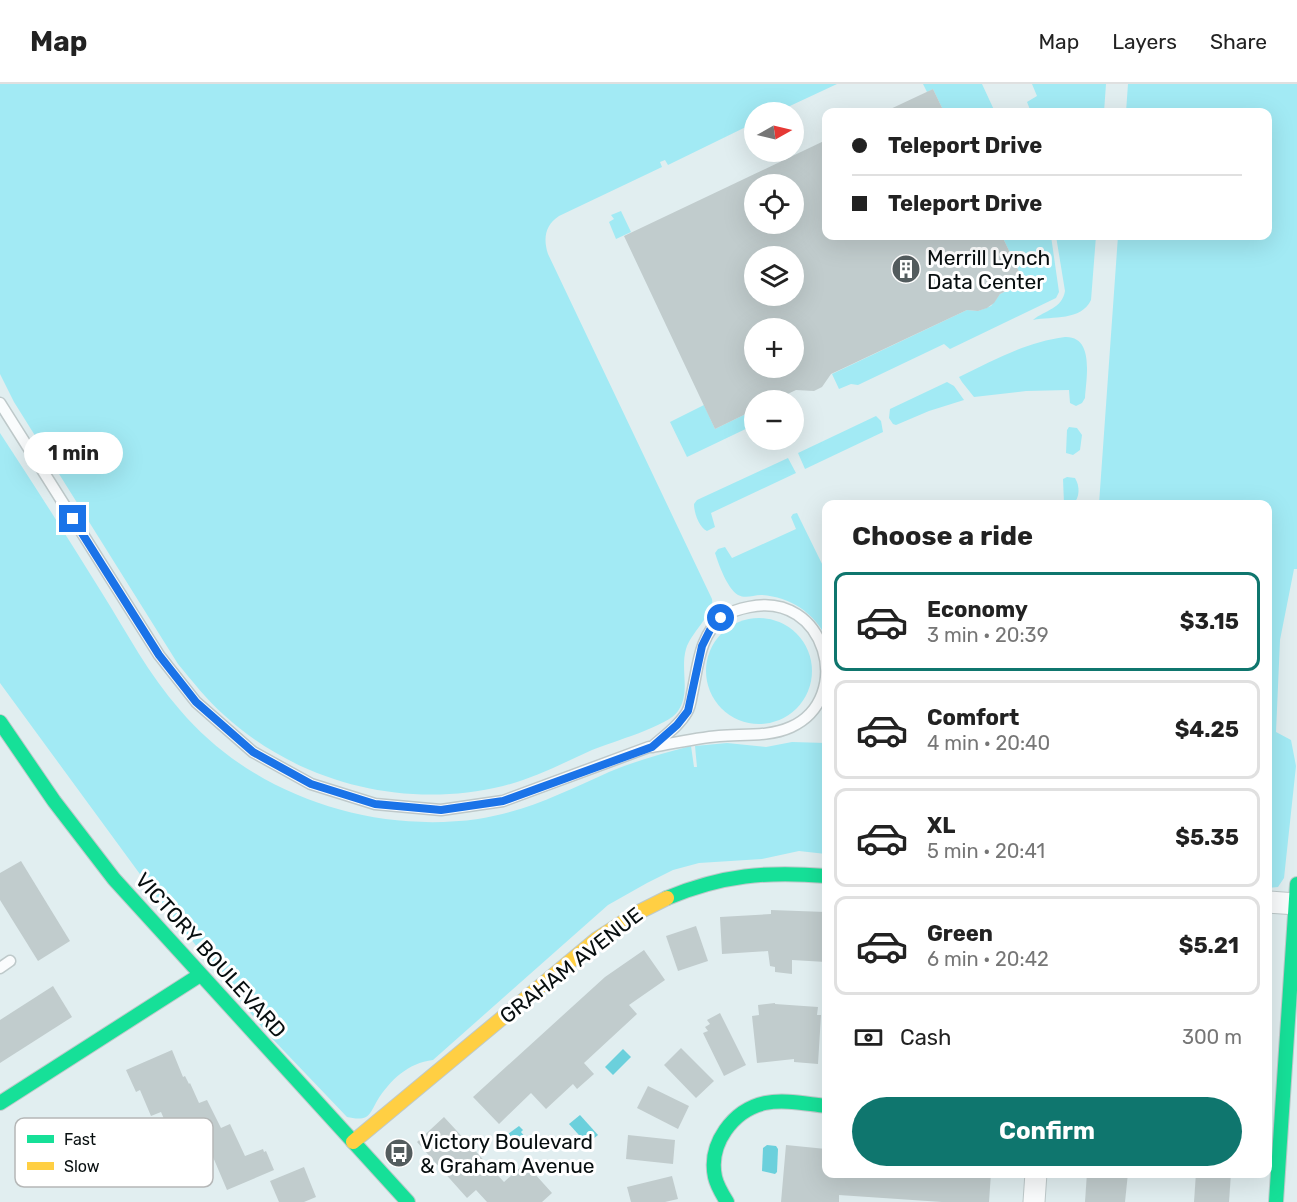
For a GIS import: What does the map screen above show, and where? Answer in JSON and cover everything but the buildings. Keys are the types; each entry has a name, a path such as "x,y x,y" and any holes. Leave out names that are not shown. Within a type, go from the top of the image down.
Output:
{"street":[{"name":"VICTORY BOULEVARD","path":"0,722 54,801 114,879 408,1202"},
{"name":"GRAHAM AVENUE","path":"354,1142 597,939 647,906 681,891 717,880 748,874 783,873 822,876"},
{"path":"1272,901 1296,897 1276,1202"},
{"path":"0,1103 200,975"},
{"path":"727,1202 717,1182 714,1154 721,1134 730,1123 740,1113 756,1105 770,1102 822,1106"},
{"path":"1034,1202 1036,1178"}],"lane":[{"path":"0,403 159,655 196,702 253,752 311,784 375,804 441,810 503,801 652,747 721,736 777,732 803,721 814,709 822,695"},
{"path":"652,747 677,725 688,711 702,646 710,630 721,618 732,611 769,605 787,610 805,620 817,633 822,647"},
{"path":"0,968 10,961"}],"shaded area":[{"path":"0,84 837,84 798,102 744,102 744,128 668,165 665,160 660,162 662,167 559,216 548,228 546,243 548,254 712,599 712,604 686,649 684,696 678,711 672,717 652,728 592,750 515,783 466,793 428,795 391,792 354,785 319,774 253,739 200,691 178,664 14,402 0,374"},
{"path":"923,84 982,84 993,108 942,108 933,89 927,92"},
{"path":"1032,84 1106,84 1104,108 1029,108 1027,102 1037,96"},
{"path":"1128,84 1297,84 1297,569 1294,569 1280,640 1276,732 1291,740 1296,766 1284,878 1278,887 1272,888 1272,500 1099,500 1118,240 1272,240 1272,108 1126,108"},
{"path":"621,211 631,232 616,239 609,222 614,219 611,215"},
{"path":"1004,240 1052,240 1059,292 1056,298 950,349 944,344 858,385 851,384 839,389 832,374 967,310 978,311 991,306 1000,294 1024,282"},
{"path":"1057,240 1096,240 1091,300 1086,307 1074,315 1033,320 1057,305 1065,291"},
{"path":"1065,337 1081,343 1087,360 1085,398 1076,406 1070,403 1069,390 1026,391 974,397 959,377 1024,347"},
{"path":"947,382 954,386 964,400 896,425 893,424 889,418 890,409"},
{"path":"704,405 715,429 744,415 744,430 687,457 670,422"},
{"path":"876,416 881,421 883,432 805,469 798,453"},
{"path":"1069,427 1077,428 1082,435 1080,450 1073,455 1066,453"},
{"path":"0,433 158,683 209,740 242,765 277,786 316,802 355,814 396,820 437,822 478,819 530,806 619,768 691,746 694,767 697,767 695,746 727,743 766,747 792,742 822,743 822,854 799,851 762,859 699,863 673,870 647,883 608,905 433,1060 416,1065 400,1074 382,1093 368,1116 359,1119 347,1117 265,1031 156,896 0,683"},
{"path":"788,458 796,473 711,513 715,527 707,531 702,526 694,508 697,500"},
{"path":"1075,478 1078,485 1076,500 1064,500 1063,479"},
{"path":"797,513 822,564 822,630 800,607 782,599 761,595 744,597 738,595 727,582 715,553 718,549 725,547 732,558 796,529 791,517"},
{"path":"759,618 779,622 796,634 808,651 812,671 808,691 796,708 779,720 759,724 739,720 722,708 710,691 706,671 710,651 722,634 739,622"},
{"path":"623,1049 631,1057 613,1075 605,1067"},
{"path":"580,1115 598,1135 587,1144 569,1124"},
{"path":"519,1126 530,1143 522,1150 508,1134"},
{"path":"767,1145 776,1146 778,1149 775,1174 762,1171 763,1148"}],"traffic: fast":[{"path":"0,722 54,801 114,879 408,1202"},
{"path":"667,898 707,884 745,876 784,874 822,876"},
{"path":"1276,1202 1297,884"},
{"path":"0,1103 200,975"},
{"path":"727,1202 717,1184 714,1165 719,1141 733,1121 753,1107 765,1103 788,1102 822,1106"}],"traffic: slow":[{"path":"353,1142 597,939 639,912 667,898"}],"place":[{"name":"Merrill Lynch Data Center","path":"906,269"},
{"name":"Victory Boulevard & Graham Avenue","path":"399,1153"}],"route":[{"path":"73,519 159,655 196,702 253,752 311,784 375,804 441,810 503,801 652,747 677,725 688,711 702,646 710,630 721,618"}]}
